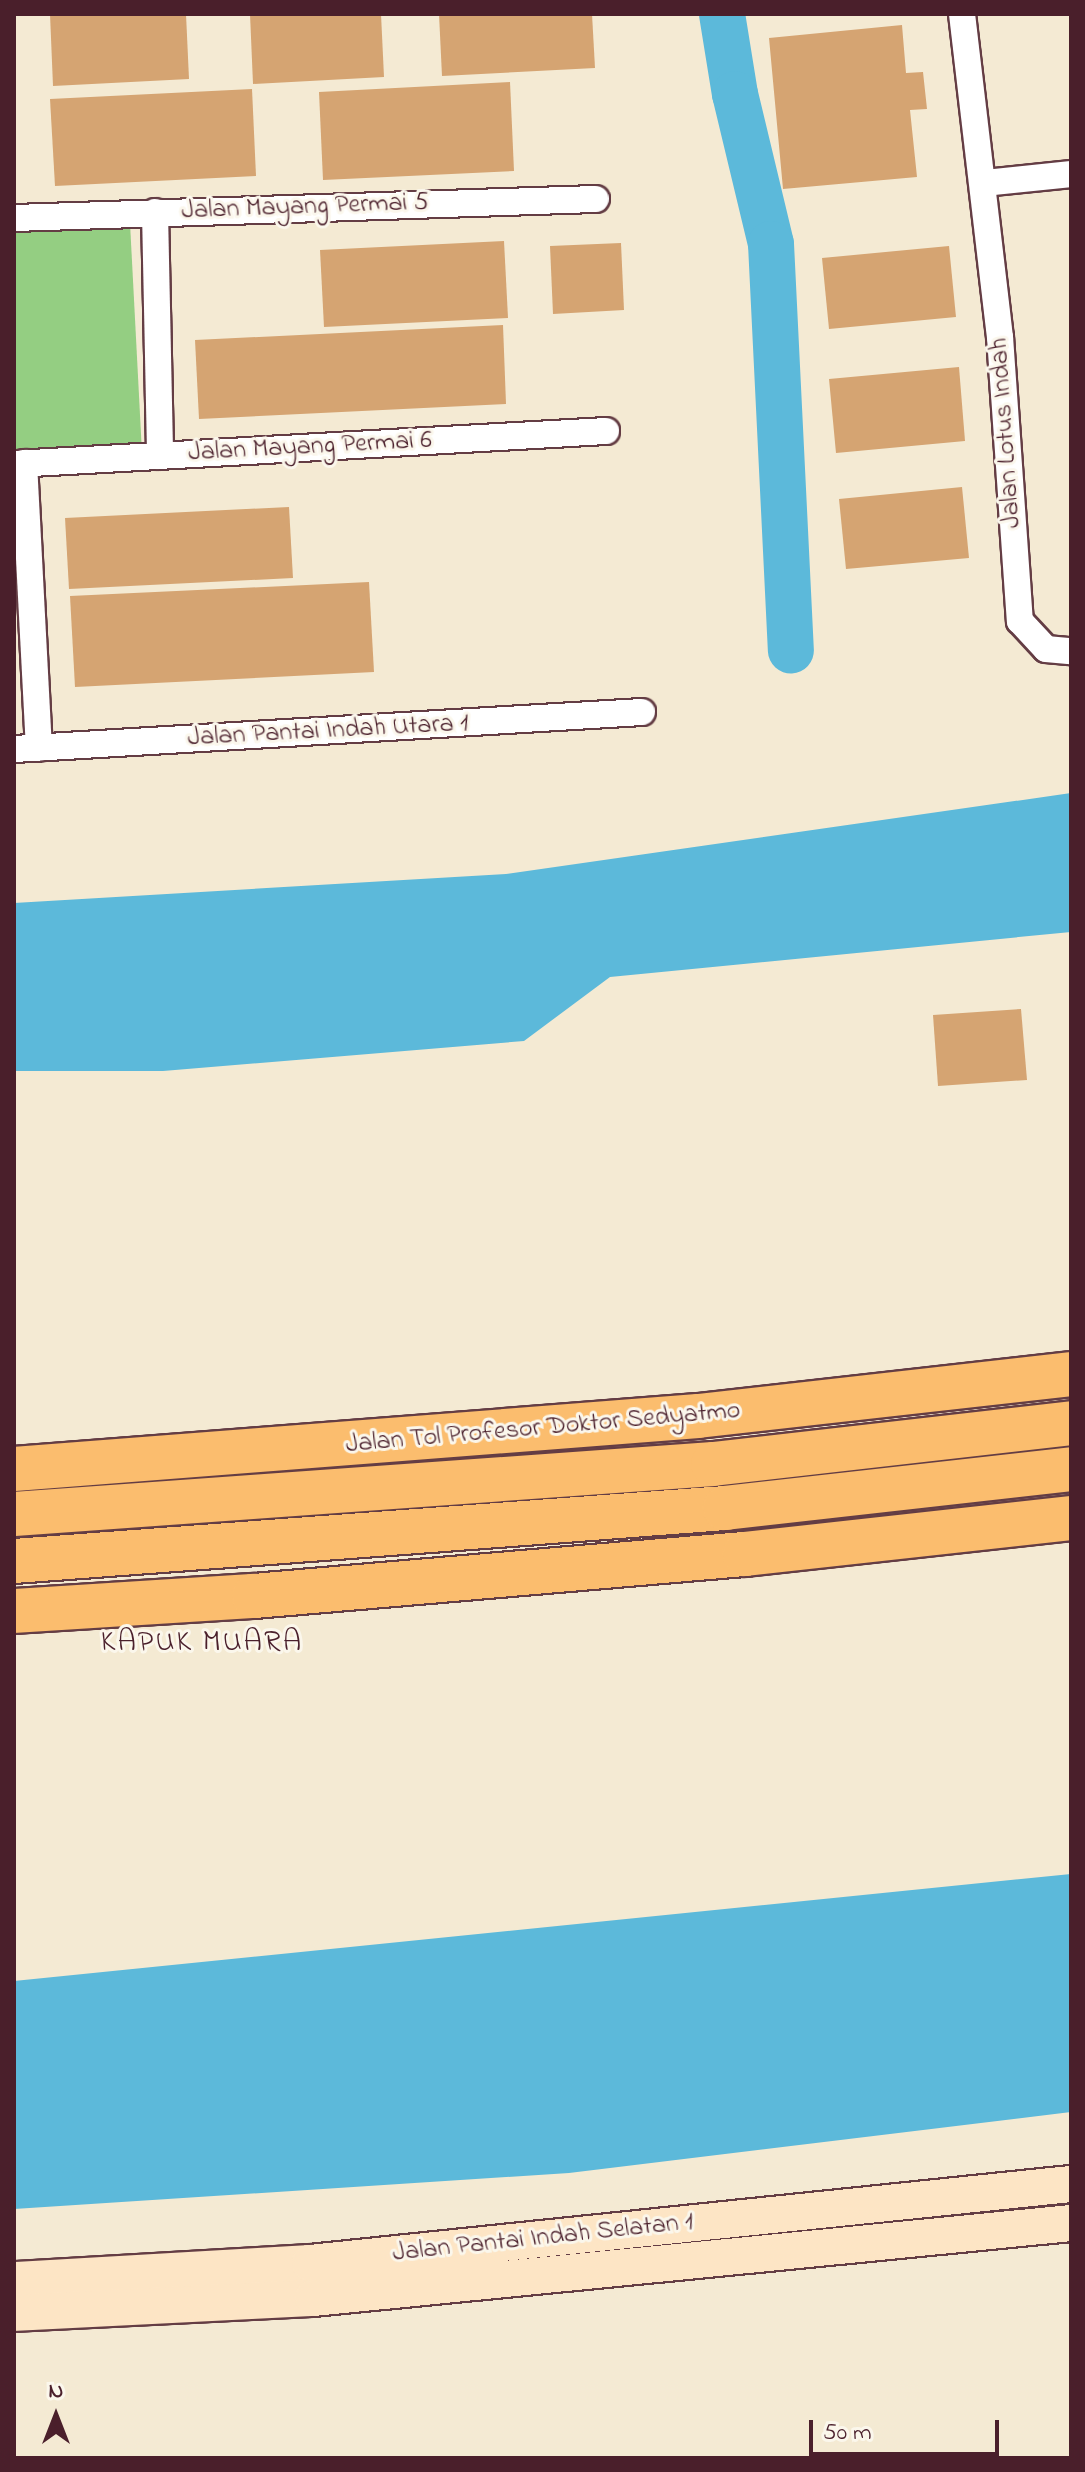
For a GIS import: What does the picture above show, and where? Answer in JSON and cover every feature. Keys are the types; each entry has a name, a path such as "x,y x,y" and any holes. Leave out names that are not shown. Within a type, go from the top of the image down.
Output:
{"highway":[{"name":"Jalan Tol Profesor Doktor Sedyatmo","path":"14,1469 256,1455 698,1416 1071,1374"},
{"name":"Jalan Tol Profesor Doktor Sedyatmo","path":"14,1514 713,1464 1071,1423"},
{"path":"14,1561 709,1509 1071,1469"},
{"path":"14,1611 635,1563 1071,1518"}],"street":[{"name":"Jalan Lotus Indah","path":"962,14 984,183 1020,621 1046,649 1071,651"},
{"path":"984,183 1071,174"},
{"name":"Jalan Mayang Permai 5","path":"14,217 596,199"},
{"path":"155,212 160,456"},
{"name":"Jalan Mayang Permai 6","path":"19,464 606,431"},
{"path":"19,464 26,749"},
{"name":"Jalan Pantai Indah Utara 1","path":"26,749 642,712"},
{"name":"Jalan Pantai Indah Selatan 1","path":"14,2313 311,2280 1071,2184"},
{"name":"Jalan Pantai Indah Selatan 1","path":"14,2280 311,2280 1071,2223"}],"green space":[{"path":"130,223 142,453 14,460 14,228"}],"water":[{"path":"1071,793 1071,932 610,977 524,1041 163,1071 14,1071 14,903 506,874"},
{"path":"1071,1874 1071,2112 569,2173 14,2209 14,1981"}],"building":[{"path":"50,14 186,14 189,79 53,86"},
{"path":"250,14 381,14 384,77 253,84"},
{"path":"439,14 592,14 595,68 442,76"},
{"path":"902,25 906,73 923,72 927,109 910,110 917,177 783,189 769,38"},
{"path":"510,82 514,171 323,180 319,92"},
{"path":"252,89 256,176 55,186 50,99"},
{"path":"504,241 508,318 324,327 320,250"},
{"path":"621,243 624,310 553,314 550,246"},
{"path":"949,246 956,317 829,329 822,258"},
{"path":"503,325 506,404 199,419 195,340"},
{"path":"959,367 965,441 836,453 829,379"},
{"path":"962,487 969,558 846,569 839,499"},
{"path":"289,507 293,578 69,589 65,518"},
{"path":"369,582 374,672 75,687 70,596"},
{"path":"1021,1009 1027,1080 938,1086 933,1015"}],"waterway":[{"path":"722,14 735,94 771,244 791,651"}],"district":[{"name":"KAPUK MUARA","path":"202,1643"}]}
